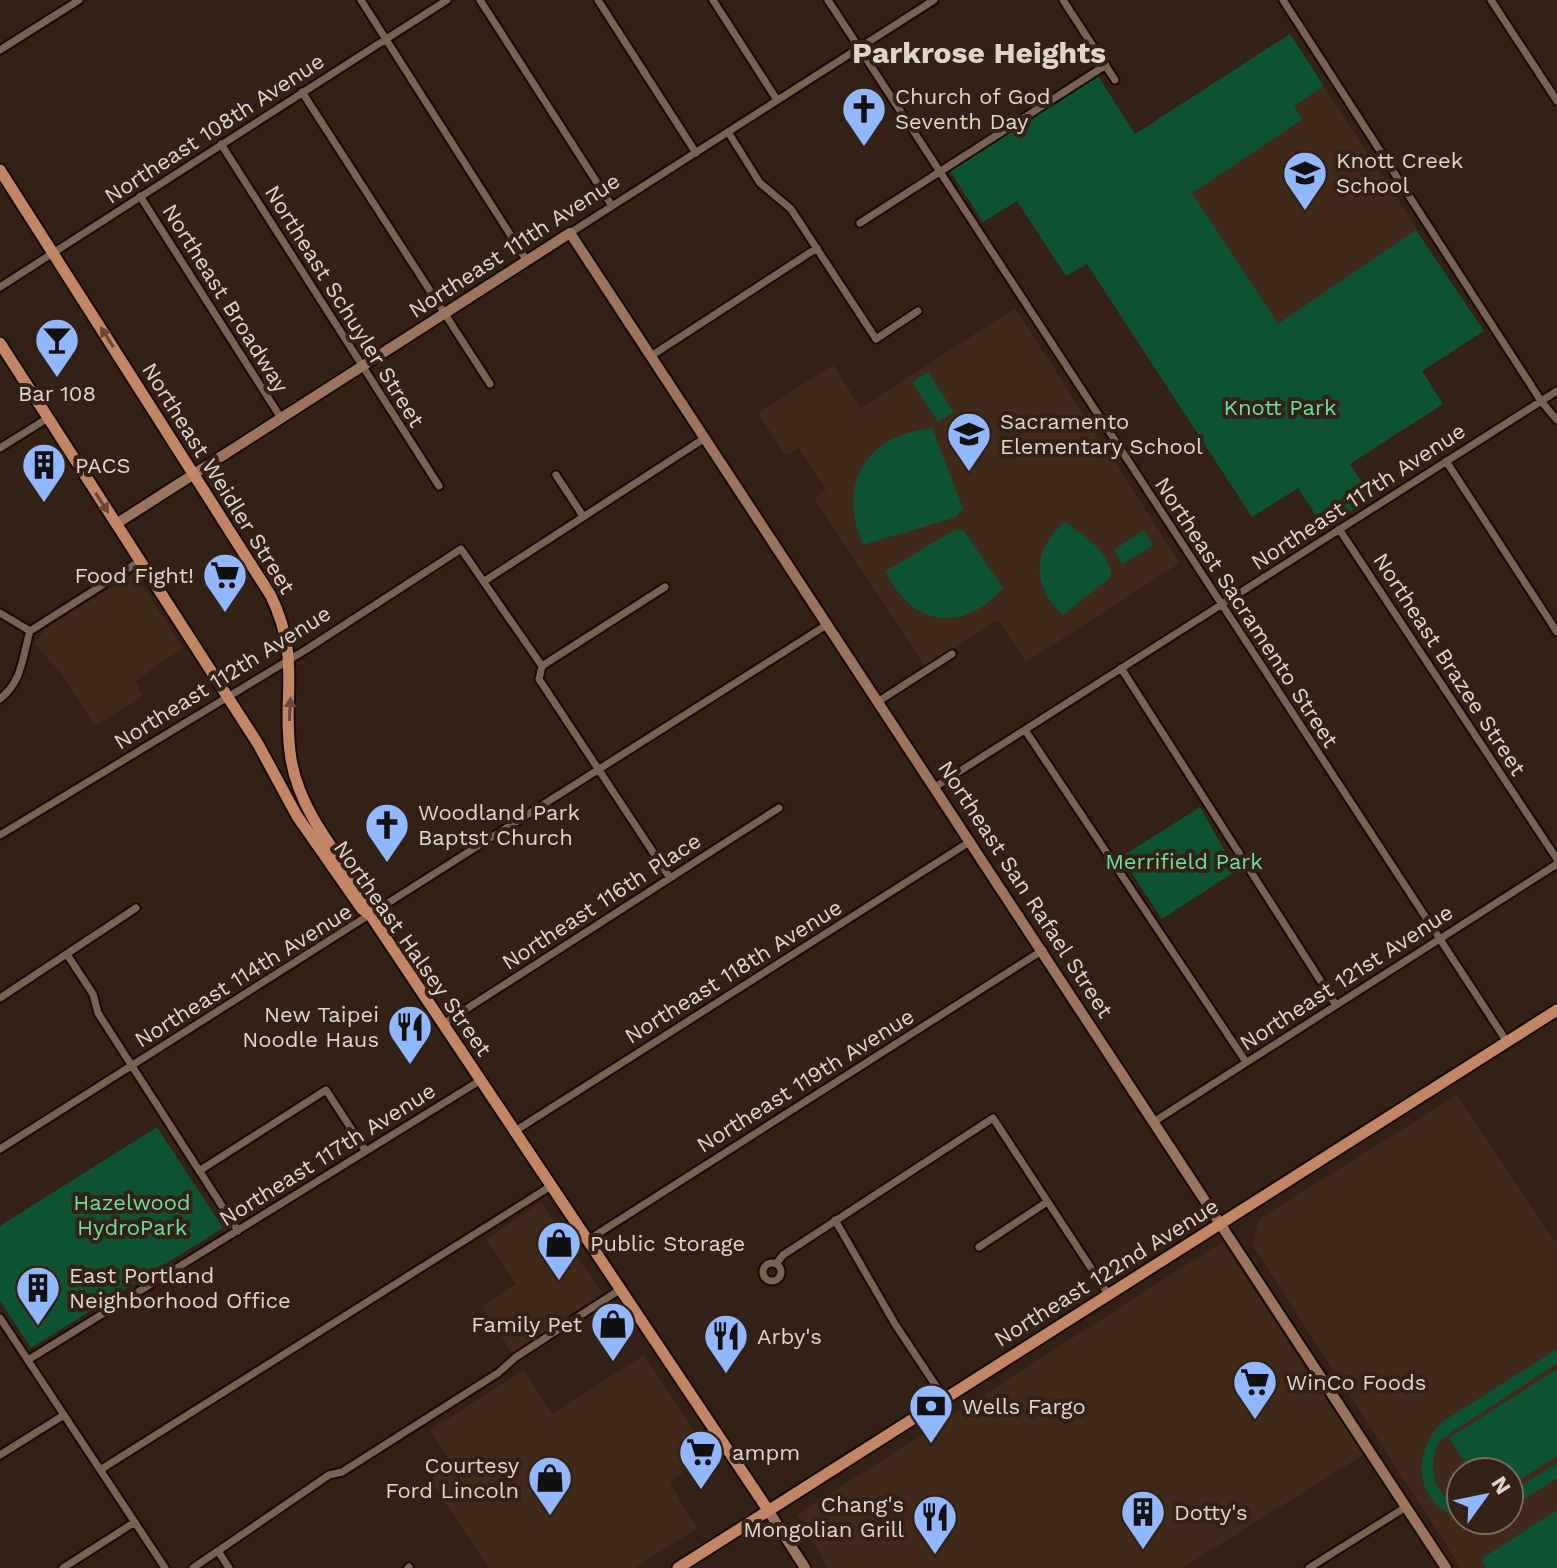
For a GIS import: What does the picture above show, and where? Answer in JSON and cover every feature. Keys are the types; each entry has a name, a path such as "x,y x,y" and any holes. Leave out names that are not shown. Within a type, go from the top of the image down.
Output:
{"main road":[{"name":"Northeast Weidler Street","path":"0,170 271,596 291,657 290,742 295,776 311,814 371,903 371,916"},
{"name":"Northeast Halsey Street","path":"0,343 227,697 297,816 362,909 371,916 768,1510"},
{"name":"Northeast 122nd Avenue","path":"678,1568 1556,1013"}],"street":[{"path":"0,50 79,0"},
{"path":"361,0 527,261"},
{"name":"Northeast 108th Avenue","path":"0,287 447,0"},
{"path":"480,0 612,206"},
{"path":"598,0 696,153"},
{"path":"713,0 777,100"},
{"name":"Northeast Sacramento Street","path":"828,0 1507,1042"},
{"name":"Northeast 111th Avenue","path":"116,524 934,0"},
{"path":"1063,0 1115,80"},
{"path":"1283,0 1541,401 1557,420"},
{"path":"1491,0 1557,101"},
{"path":"860,223 1106,65"},
{"path":"302,92 490,384"},
{"path":"728,132 760,183 791,209 876,339 918,311"},
{"name":"Northeast Schuyler Street","path":"221,144 439,486"},
{"name":"Northeast Broadway","path":"140,196 281,418"},
{"name":"Northeast San Rafael Street","path":"570,233 1446,1568"},
{"path":"651,356 817,248"},
{"name":"Northeast 117th Avenue","path":"935,787 1557,391"},
{"path":"0,448 48,418"},
{"path":"542,666 486,580 705,438"},
{"path":"1446,461 1557,632"},
{"path":"556,475 583,516"},
{"name":"Northeast Brazee Street","path":"1339,529 1557,862"},
{"name":"Northeast 112th Avenue","path":"0,835 227,697 461,549 486,580"},
{"path":"0,699 15,686 21,673 30,631 140,561"},
{"path":"665,587 542,666 539,679 670,878"},
{"path":"0,613 30,631"},
{"name":"Northeast 114th Avenue","path":"0,1149 828,624"},
{"path":"879,701 952,654"},
{"path":"1121,668 1336,1005"},
{"path":"1025,730 1246,1062"},
{"name":"Northeast 116th Place","path":"443,1024 779,808"},
{"name":"Northeast 118th Avenue","path":"515,1131 971,841"},
{"name":"Northeast 121st Avenue","path":"1155,1121 1557,862"},
{"path":"0,998 68,956 86,940 136,908"},
{"name":"Northeast 119th Avenue","path":"588,1240 1043,950"},
{"path":"68,956 93,994 98,1013 238,1231"},
{"name":"Northeast 117th Avenue","path":"28,1360 481,1080"},
{"path":"199,1171 326,1090 365,1150"},
{"path":"776,1264 783,1255 835,1220 993,1118 1108,1294"},
{"path":"100,1470 551,1186"},
{"path":"979,1247 1047,1202"},
{"path":"835,1220 895,1324 944,1398"},
{"path":"193,1568 316,1483 342,1472 498,1373 516,1357 621,1289"},
{"path":"0,1318 165,1568"},
{"path":"0,1455 64,1415"},
{"path":"1309,1568 1406,1507"},
{"name":"Northeast Halsey Street","path":"768,1510 805,1568"},
{"path":"63,1568 135,1522"},
{"path":"218,1551 229,1568"}],"shaded area":[{"name":"Knott Creek School","path":"1324,86 1419,232 1278,325 1191,192 1302,120 1294,106"},
{"name":"Sacramento Elementary School","path":"1015,308 1180,563 1026,662 998,620 925,666 814,498 826,490 799,448 786,456 758,413 833,365 861,408"},
{"path":"134,573 183,648 135,681 143,696 95,726 61,673 34,643 45,629"},
{"path":"1457,1095 1557,1245 1557,1568 1461,1568 1253,1246 1258,1220"},
{"name":"Public Storage","path":"541,1202 602,1293 512,1353 482,1306 516,1284 486,1239"},
{"path":"1222,1242 1363,1455 1182,1568 828,1568 797,1515"},
{"path":"644,1355 710,1455 669,1482 697,1528 635,1568 489,1568 430,1480 452,1464 430,1430 524,1370 552,1414"}],"green space":[{"name":"Knott Park","path":"1290,34 1324,86 1294,106 1303,119 1192,193 1278,324 1416,230 1484,331 1422,371 1443,404 1350,464 1372,498 1324,528 1298,488 1252,517 1087,264 1066,276 1017,201 983,222 950,171 1098,76 1135,134"},
{"path":"928,372 954,412 938,422 912,382"},
{"path":"932,428 963,508 956,517 863,545 853,502 863,466 874,452 889,441"},
{"path":"1065,522 1102,552 1111,577 1063,615 1045,592 1040,568 1046,544"},
{"path":"956,529 964,531 1003,588 988,603 971,613 955,618 939,618 909,604 886,571"},
{"path":"1144,530 1153,546 1122,564 1114,550"},
{"name":"Merrifield Park","path":"1200,807 1236,871 1162,919 1121,857"},
{"name":"Hazelwood HydroPark","path":"157,1127 223,1228 31,1348 0,1301 0,1226"},
{"path":"1557,1349 1557,1363 1439,1441 1433,1470 1438,1487 1445,1496 1445,1511 1434,1502 1422,1477 1425,1449 1442,1422"},
{"path":"1557,1369 1557,1456 1525,1477 1525,1456 1461,1456 1449,1438"},
{"path":"1557,1463 1557,1478 1525,1498 1525,1483"},
{"path":"1557,1510 1557,1568 1486,1568 1481,1559 1517,1536 1525,1536 1525,1531"}],"place":[{"name":"Church of God Seventh Day","path":"864,148"},
{"name":"Knott Creek School","path":"1305,212"},
{"name":"Bar 108","path":"57,379"},
{"name":"Sacramento Elementary School","path":"969,473"},
{"name":"PACS","path":"44,504"},
{"name":"Food Fight!","path":"225,614"},
{"name":"Woodland Park Baptst Church","path":"387,864"},
{"name":"New Taipei Noodle Haus","path":"410,1066"},
{"name":"Public Storage","path":"559,1282"},
{"name":"East Portland Neighborhood Office","path":"38,1327"},
{"name":"Family Pet","path":"613,1363"},
{"name":"Arby's","path":"726,1375"},
{"name":"WinCo Foods","path":"1255,1421"},
{"name":"Wells Fargo","path":"931,1445"},
{"name":"ampm","path":"701,1491"},
{"name":"Courtesy Ford Lincoln","path":"550,1517"},
{"name":"Dotty's","path":"1143,1551"},
{"name":"Chang's Mongolian Grill","path":"935,1556"}],"district":[{"name":"Parkrose Heights","path":"979,53"}]}
